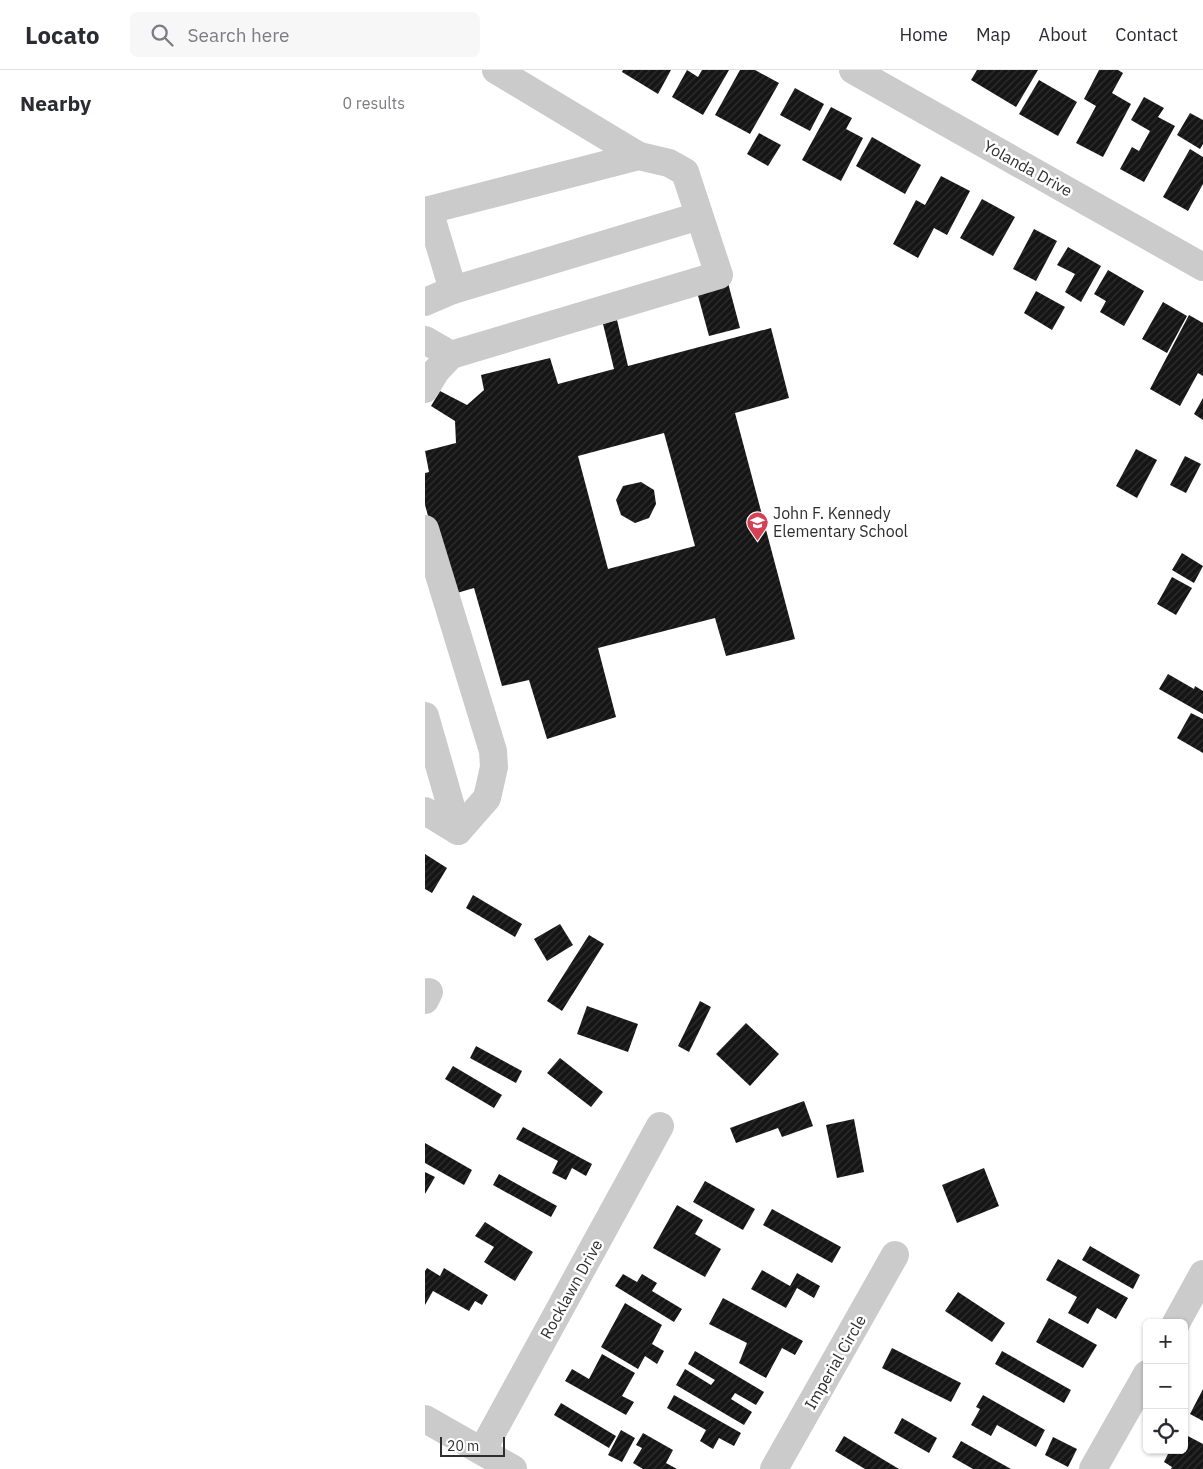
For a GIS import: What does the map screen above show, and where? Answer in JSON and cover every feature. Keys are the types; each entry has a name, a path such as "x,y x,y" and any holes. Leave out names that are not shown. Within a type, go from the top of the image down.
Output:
{"street":[{"path":"425,389 436,371 451,355 719,275 685,172 669,163 639,156 496,70"},
{"name":"Yolanda Drive","path":"853,70 1203,267"},
{"path":"453,290 429,210 639,156"},
{"path":"425,302 453,290 699,216"},
{"path":"425,340 451,355"},
{"path":"425,529 493,751 494,767 487,798 458,831"},
{"path":"425,716 458,831"},
{"path":"425,811 458,831"},
{"name":"Rocklawn Drive","path":"482,1451 660,1126"},
{"name":"Imperial Circle","path":"774,1469 895,1255"},
{"path":"1178,1319 1203,1274"},
{"path":"1093,1469 1143,1381"},
{"path":"425,1419 513,1469"}],"building":[{"path":"623,70 671,70 658,94 622,72"},
{"path":"687,70 698,77 702,70 729,70 703,115 672,97"},
{"path":"740,70 755,70 779,83 750,134 715,115"},
{"path":"977,70 1038,70 1016,107 971,80"},
{"path":"1099,70 1118,70 1123,73 1112,93 1131,104 1103,157 1076,143 1096,106 1084,99"},
{"path":"1039,80 1077,102 1058,136 1019,114"},
{"path":"795,88 824,104 810,131 780,115"},
{"path":"1144,97 1164,108 1158,117 1175,126 1144,182 1120,169 1132,147 1139,151 1150,131 1131,120"},
{"path":"831,107 852,118 846,129 863,138 841,181 802,160"},
{"path":"1190,113 1203,120 1203,144 1200,149 1177,135"},
{"path":"759,133 781,145 768,166 747,154"},
{"path":"872,137 921,165 905,194 856,166"},
{"path":"1190,149 1203,157 1203,184 1188,211 1163,197"},
{"path":"941,176 970,191 947,235 934,228 918,258 893,244 916,200 925,205"},
{"path":"982,199 1015,217 993,256 960,238"},
{"path":"1034,229 1057,241 1036,281 1013,269"},
{"path":"1068,247 1101,266 1081,302 1065,292 1075,274 1057,265"},
{"path":"1108,270 1144,291 1124,326 1100,312 1106,301 1094,294"},
{"path":"728,283 740,328 709,336 697,292"},
{"path":"1036,291 1065,307 1052,330 1024,313"},
{"path":"1163,302 1187,316 1167,353 1142,339"},
{"path":"1189,315 1203,323 1203,376 1198,373 1180,406 1150,389"},
{"path":"617,320 628,366 771,328 789,398 735,413 795,639 726,656 715,618 598,648 616,717 547,739 529,680 502,686 474,588 450,595 425,505 425,473 429,472 425,451 456,443 455,421 431,406 440,391 467,405 484,390 481,375 550,358 558,384 614,369 603,324","holes":["664,433 695,546 608,569 578,456"]},
{"path":"1203,398 1203,420 1194,414"},
{"path":"1136,449 1157,460 1137,498 1116,486"},
{"path":"1185,456 1201,464 1186,493 1170,485"},
{"path":"641,482 654,490 656,504 649,518 635,523 621,515 616,500 623,486"},
{"path":"1182,553 1203,566 1194,583 1172,570"},
{"path":"1172,577 1192,588 1176,615 1157,604"},
{"path":"1168,674 1194,689 1195,686 1203,691 1203,714 1159,689"},
{"path":"1191,713 1203,719 1203,753 1177,738"},
{"path":"425,854 447,868 432,893 425,889"},
{"path":"473,895 522,924 515,937 466,908"},
{"path":"560,924 573,945 547,961 534,939"},
{"path":"589,935 604,944 562,1011 547,1001"},
{"path":"700,1001 711,1007 689,1052 678,1046"},
{"path":"587,1006 638,1024 628,1052 577,1034"},
{"path":"746,1023 779,1054 750,1086 716,1054"},
{"path":"476,1046 522,1071 516,1083 470,1058"},
{"path":"560,1058 603,1092 591,1107 547,1073"},
{"path":"453,1066 502,1095 494,1108 445,1079"},
{"path":"804,1101 813,1126 782,1137 778,1128 736,1143 730,1128"},
{"path":"854,1119 864,1172 837,1178 826,1125"},
{"path":"523,1127 592,1164 586,1176 572,1168 566,1180 552,1173 558,1161 516,1139"},
{"path":"425,1143 472,1170 464,1185 425,1163"},
{"path":"984,1168 999,1206 957,1223 942,1185"},
{"path":"425,1172 435,1177 425,1194"},
{"path":"499,1174 557,1206 551,1217 493,1185"},
{"path":"705,1181 755,1209 743,1230 693,1202"},
{"path":"677,1205 703,1220 695,1234 721,1249 705,1277 653,1248"},
{"path":"772,1209 841,1247 832,1263 763,1225"},
{"path":"485,1222 533,1252 515,1281 484,1262 494,1247 475,1236"},
{"path":"1090,1246 1140,1275 1133,1289 1082,1260"},
{"path":"1058,1259 1128,1298 1116,1319 1097,1308 1088,1324 1068,1313 1077,1297 1046,1280"},
{"path":"427,1268 440,1276 444,1268 488,1295 482,1305 475,1301 469,1311 433,1291 425,1305 425,1271"},
{"path":"762,1270 790,1286 797,1273 820,1286 814,1298 797,1288 786,1308 751,1289"},
{"path":"623,1274 637,1282 642,1274 657,1283 652,1291 682,1309 674,1322 615,1286"},
{"path":"958,1292 1005,1323 992,1342 945,1311"},
{"path":"723,1298 803,1341 795,1355 782,1348 766,1378 739,1363 747,1343 709,1324"},
{"path":"625,1303 662,1325 652,1344 664,1351 657,1364 645,1356 638,1369 601,1347"},
{"path":"1049,1318 1097,1345 1083,1368 1036,1342"},
{"path":"892,1348 961,1383 951,1402 882,1368"},
{"path":"695,1351 764,1392 756,1405 735,1393 731,1399 752,1412 744,1425 676,1385 685,1369 711,1385 715,1380 688,1364"},
{"path":"1002,1351 1071,1390 1064,1403 995,1364"},
{"path":"602,1354 635,1373 622,1396 634,1402 626,1415 565,1381 572,1369 589,1379"},
{"path":"1203,1389 1203,1421 1190,1414"},
{"path":"674,1395 741,1433 734,1446 719,1438 713,1449 700,1441 706,1430 667,1408"},
{"path":"983,1395 1045,1430 1036,1447 997,1425 991,1436 971,1425 980,1409 976,1407"},
{"path":"561,1403 616,1436 609,1448 554,1415"},
{"path":"902,1418 937,1438 929,1453 894,1433"},
{"path":"621,1430 635,1438 622,1462 608,1455"},
{"path":"643,1433 673,1450 666,1463 677,1469 643,1469 633,1463 642,1448 636,1445"},
{"path":"844,1436 899,1469 865,1469 835,1451"},
{"path":"1188,1436 1203,1444 1203,1469 1171,1469 1172,1467 1164,1462 1168,1454 1188,1454"},
{"path":"1053,1437 1077,1449 1068,1467 1045,1455"},
{"path":"961,1441 1011,1469 973,1469 952,1457"}],"place":[{"name":"John F. Kennedy Elementary School","path":"757,541"}]}
